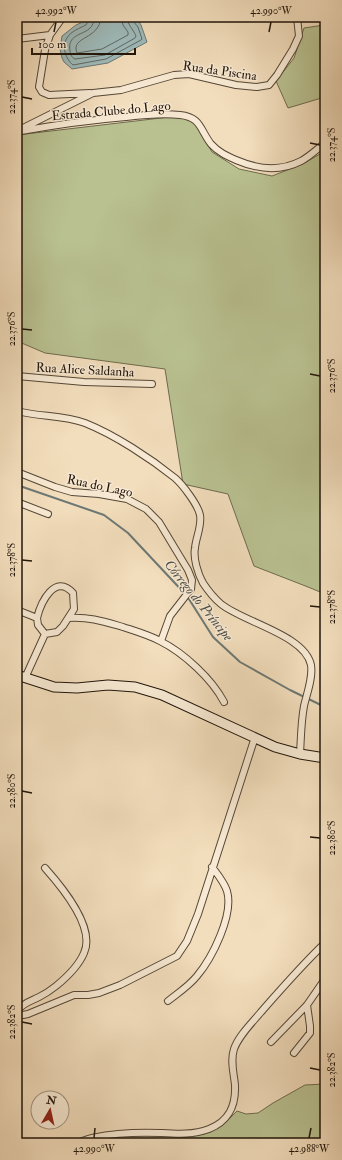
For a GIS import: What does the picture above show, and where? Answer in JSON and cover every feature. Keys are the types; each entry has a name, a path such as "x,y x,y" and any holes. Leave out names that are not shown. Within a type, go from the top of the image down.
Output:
{"street":[{"name":"Rua da Piscina","path":"63,17 50,35 45,50 40,75 39,87 42,92 48,95 121,90 174,75 189,74 236,85 257,88 269,85 293,50 299,36 298,17"},
{"path":"17,39 50,35"},
{"name":"Rua da Piscina","path":"17,131 93,93"},
{"name":"Estrada Clube do Lago","path":"17,131 131,116 180,115 191,117 199,122 212,144 223,154 245,164 268,169 282,168 301,161 325,143"},
{"name":"Rua Alice Saldanha","path":"17,376 84,382 152,384"},
{"path":"17,411 30,414 63,417 85,423 119,440 147,458 176,480 197,506 200,516 199,534 195,549 196,562 203,583 220,603 253,622 292,640 308,657 311,665 309,689 304,706 300,754"},
{"name":"Rua do Lago","path":"17,472 72,492 99,494 127,499 146,509 159,522 188,570 192,580 190,589 170,616 161,641"},
{"path":"17,502 48,514"},
{"path":"61,585 68,587 73,593 74,609 57,632 45,634 38,625 37,618 47,596 54,588 61,585"},
{"path":"17,610 37,618"},
{"path":"68,618 85,617 102,621 161,641 187,658 218,691 224,702"},
{"path":"45,634 21,676 54,687 76,688 108,685 135,687 162,694 275,747 300,754 325,758"},
{"path":"45,868 70,897 84,927 86,940 85,952 74,968 57,985 39,997 22,1005 18,1010 18,1014 23,1015 74,994 88,995 99,993 120,985 177,956 187,941 198,914 255,737"},
{"path":"168,1000 197,976 213,952 223,928 228,909 227,892 222,880 212,867"},
{"path":"77,1143 83,1140 98,1137 142,1133 181,1135 209,1128 221,1122 232,1110 235,1085 233,1062 234,1050 238,1042 299,968 325,943"},
{"path":"271,1042 306,1005 325,979"},
{"path":"294,1053 310,1033 306,1005"}],"green space":[{"path":"325,23 325,97 288,108 276,81 294,58 304,28 324,25"},
{"path":"178,116 194,122 212,152 239,169 272,176 303,164 325,151 325,594 254,566 228,494 183,484 165,369 45,353 17,341 17,135"},
{"path":"325,1084 325,1143 89,1143 102,1137 152,1133 183,1138 204,1134 223,1125 237,1111 246,1114 258,1113 305,1085"}],"water":[{"path":"87,17 136,17 141,25 147,42 108,63 72,69 64,62 62,58 60,49 62,36 76,25 83,22"}],"waterway":[{"name":"Córrego do Príncipe","path":"17,485 104,515 128,533 187,596 213,637 240,662 290,690 325,707"}]}
